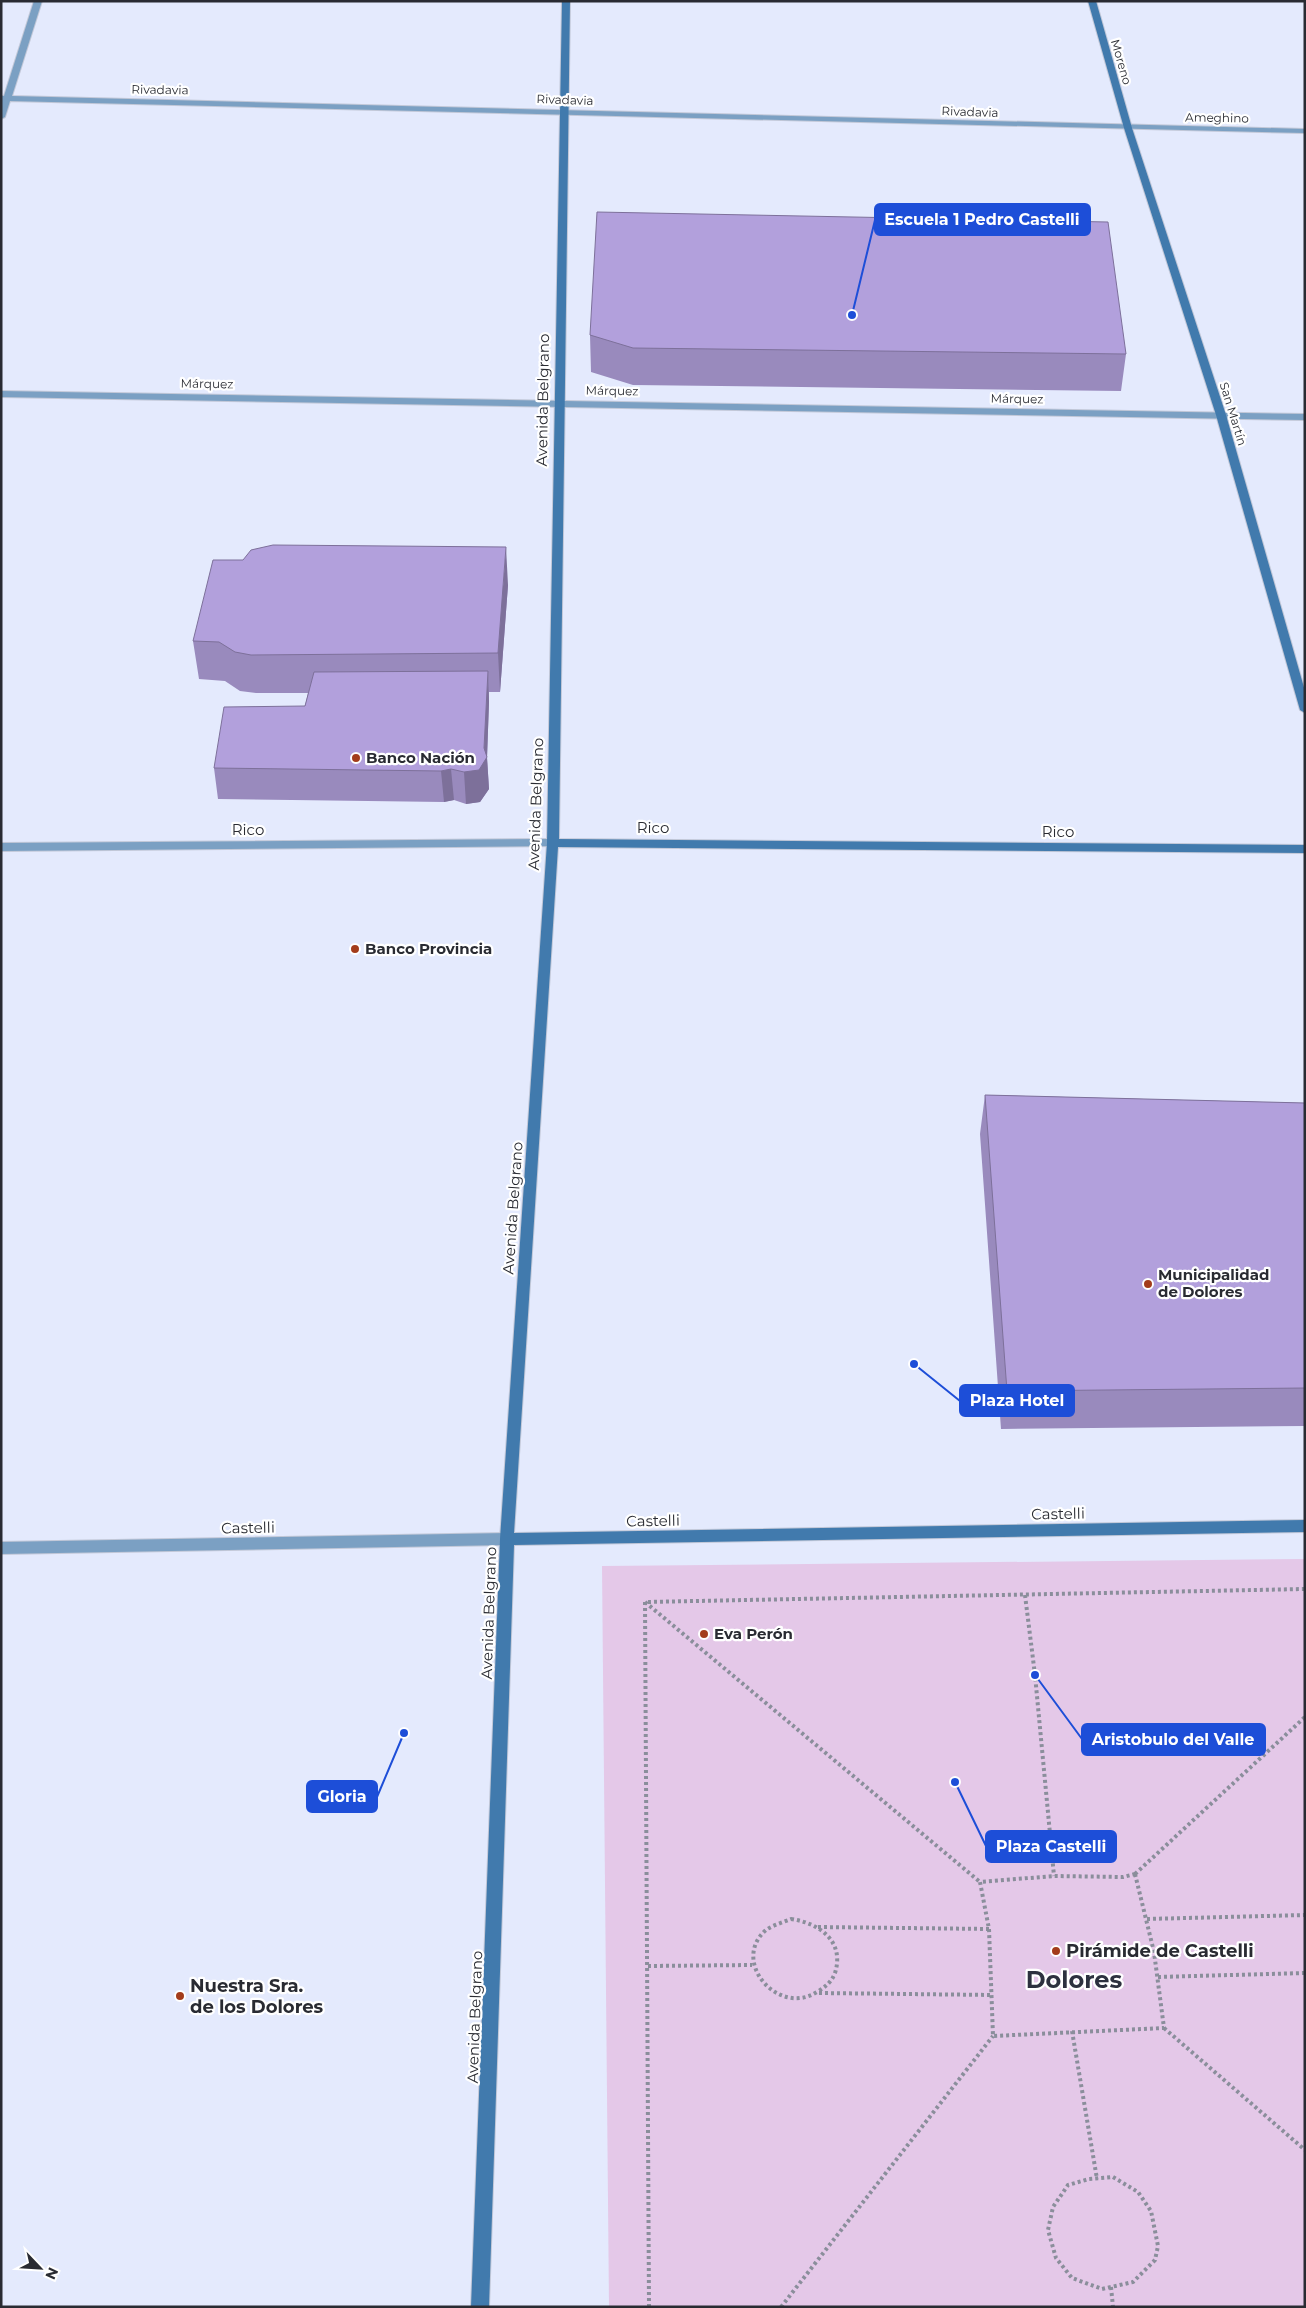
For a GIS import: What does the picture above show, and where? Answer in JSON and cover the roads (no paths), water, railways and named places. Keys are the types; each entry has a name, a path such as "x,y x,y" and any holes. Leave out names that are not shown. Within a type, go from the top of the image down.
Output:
{"main road":[{"name":"Avenida Belgrano","path":"480,2307 507,1540 553,843 566,1"},
{"name":"Moreno","path":"1092,1 1128,128"},
{"name":"San Martín","path":"1128,128 1222,415 1305,710"},
{"name":"Rico","path":"553,843 1305,849"},
{"name":"Castelli","path":"507,1540 1305,1526"}],"street":[{"path":"1,117 5,98 38,1"},
{"name":"Rivadavia","path":"5,98 564,111 1128,128"},
{"name":"Ameghino","path":"1128,128 1305,130"},
{"name":"Márquez","path":"1,394 1305,417"},
{"name":"Rico","path":"1,847 553,843"},
{"name":"Castelli","path":"1,1548 507,1540"}],"place":[{"name":"Escuela 1 Pedro Castelli","path":"852,315"},
{"name":"Banco Nación","path":"356,758"},
{"name":"Banco Provincia","path":"355,949"},
{"name":"Municipalidad de Dolores","path":"1148,1284"},
{"name":"Plaza Hotel","path":"914,1364"},
{"name":"Eva Perón","path":"704,1634"},
{"name":"Aristobulo del Valle","path":"1035,1675"},
{"name":"Gloria","path":"404,1733"},
{"name":"Plaza Castelli","path":"955,1782"},
{"name":"Pirámide de Castelli","path":"1056,1951"},
{"name":"Nuestra Sra. de los Dolores","path":"180,1996"}],"district":[{"name":"Dolores","path":"1074,1980"}]}
